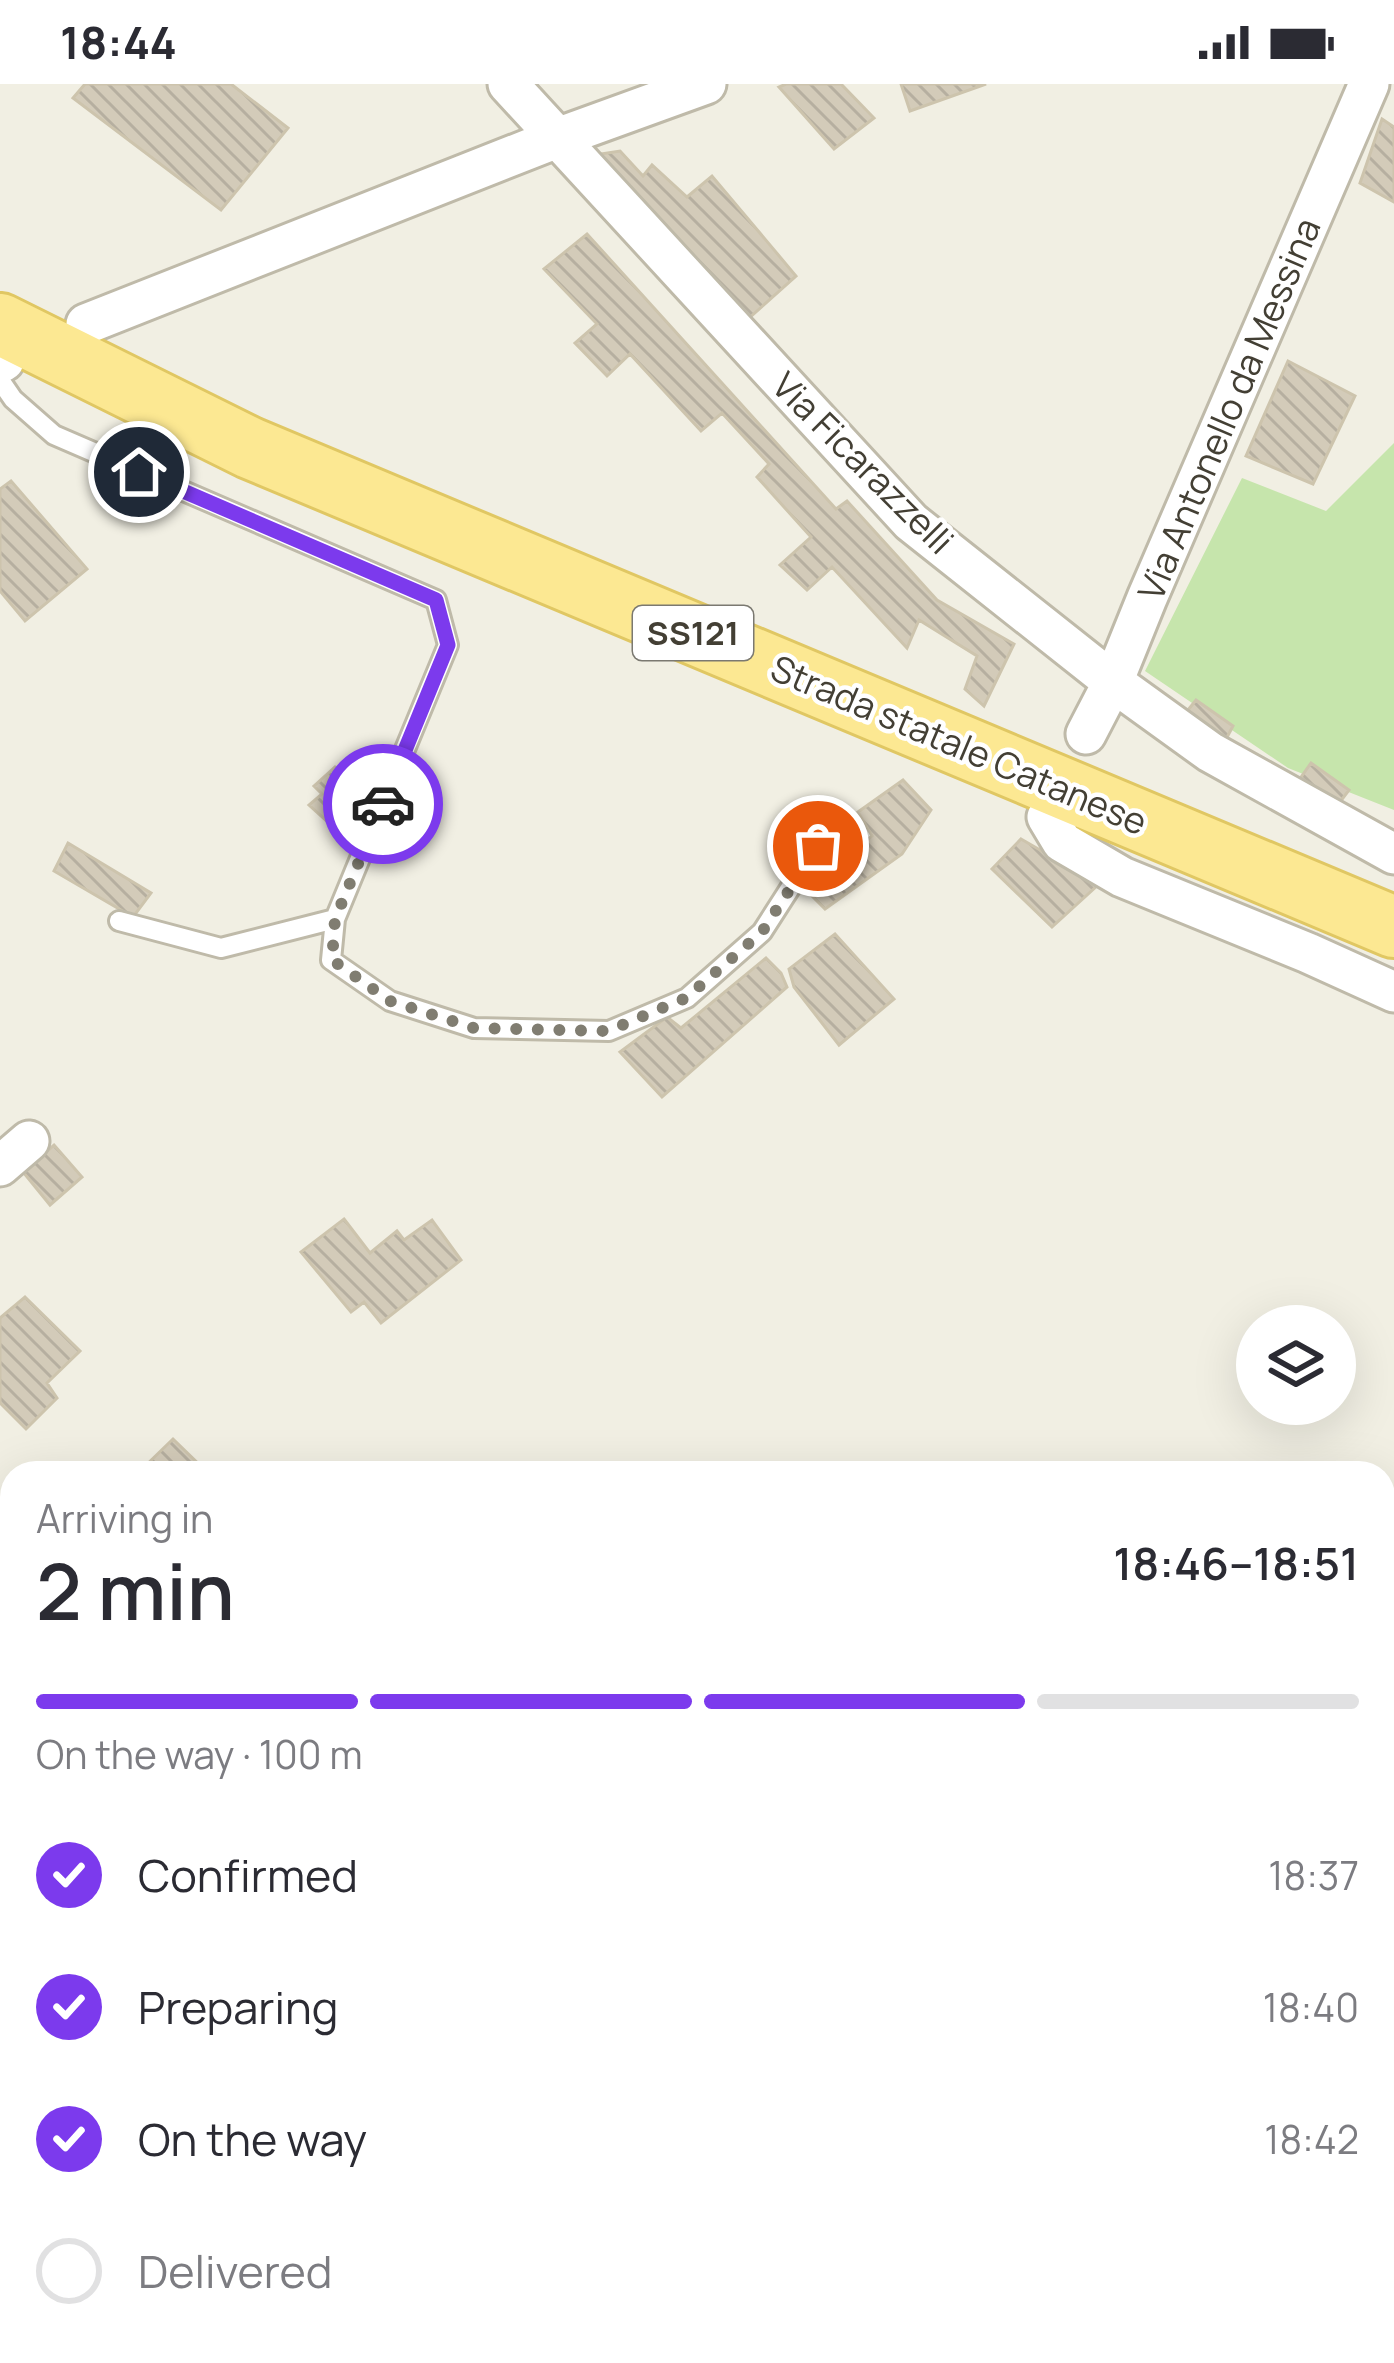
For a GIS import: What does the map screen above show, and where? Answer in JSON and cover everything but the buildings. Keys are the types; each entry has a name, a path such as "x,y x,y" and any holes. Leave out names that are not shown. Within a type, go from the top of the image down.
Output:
{"main road":[{"name":"Strada statale Catanese","path":"1,357 250,448 1394,927"}],"street":[{"name":"Via Ficarazzelli","path":"508,84 911,522 1113,682 1210,752 1394,854"},
{"path":"86,324 706,84"},
{"name":"Via Antonello da Messina","path":"1086,734 1113,682 1370,84"},
{"path":"1047,818 1062,842 1122,877 1394,992"}],"lane":[{"path":"1,357 13,399 54,435 436,600 448,645 335,919 332,960 390,1001 474,1028 608,1031 686,998 762,932 837,815"},
{"path":"119,921 221,948 335,919"}],"green space":[{"path":"1394,443 1394,810 1288,768 1145,671 1242,478 1326,511"}],"way so far":[{"path":"383,804 335,919 332,960 390,1001 474,1028 608,1031 686,998 762,932 818,846"}],"route":[{"path":"139,472 436,600 448,645 383,804"}]}
